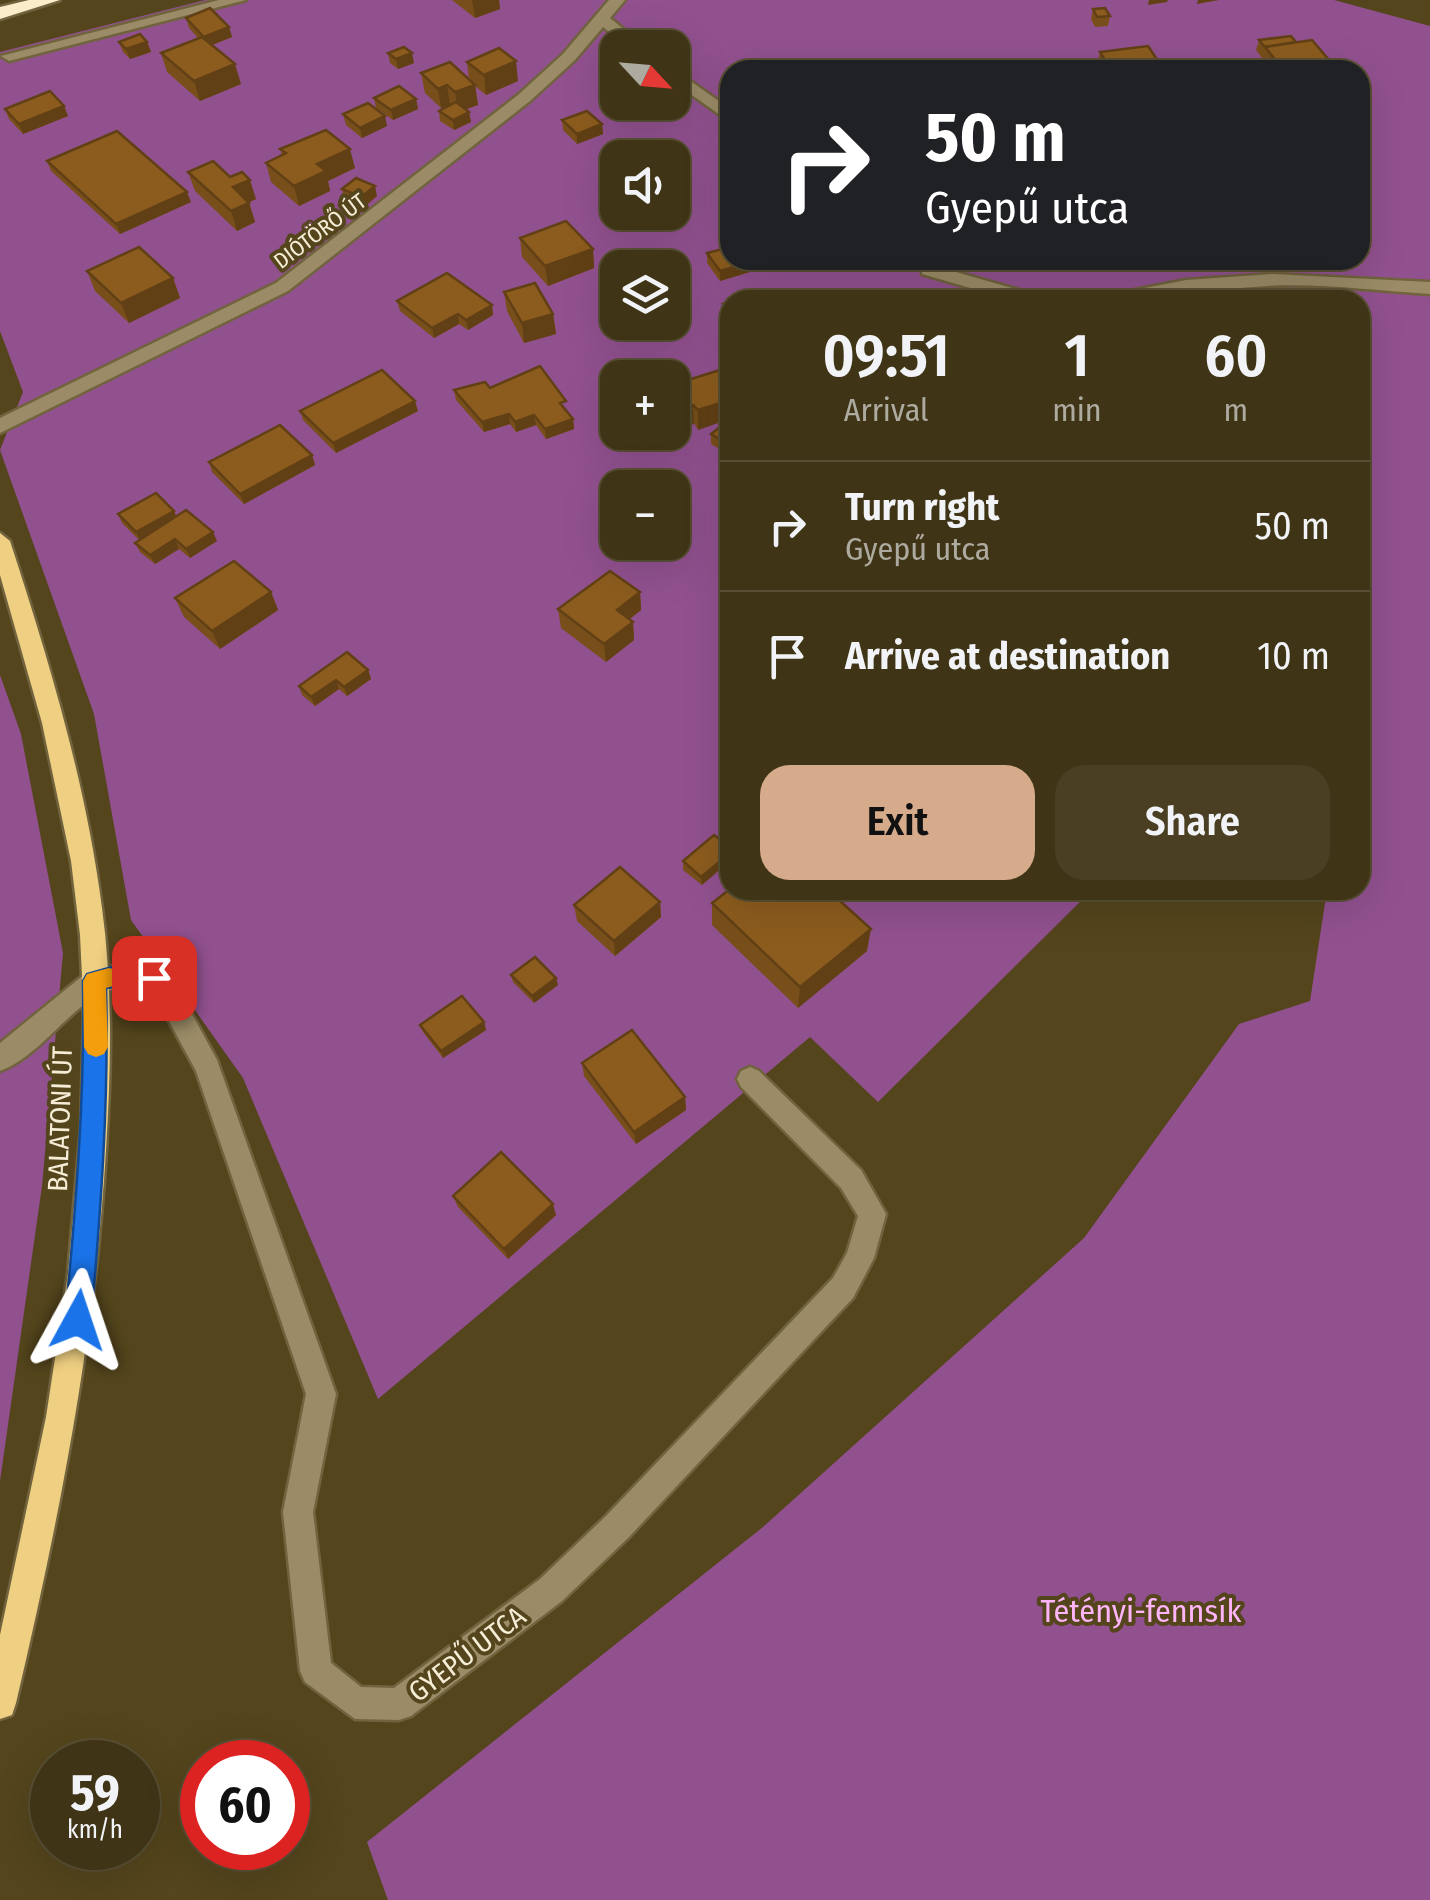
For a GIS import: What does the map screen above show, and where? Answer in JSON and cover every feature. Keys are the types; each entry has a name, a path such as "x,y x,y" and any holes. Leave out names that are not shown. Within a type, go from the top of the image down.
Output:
{"highway":[{"path":"0,13 51,0"}],"main road":[{"name":"BALATONI ÚT","path":"0,541 62,754 78,828 91,913 97,1076 78,1320 51,1478 0,1703"}],"street":[{"path":"9,56 238,0"},
{"path":"593,0 608,10 624,30"},
{"name":"DIÓTÖRŐ ÚT","path":"0,426 282,287 524,98 568,57 608,10"},
{"path":"690,87 720,109"},
{"path":"926,270 945,290"},
{"path":"937,270 1000,290"},
{"path":"1165,290 1273,280 1430,288"},
{"name":"GYEPŰ UTCA","path":"95,981 126,974 154,978 171,1000 208,1068 321,1394 298,1512 316,1670 356,1703 399,1704 551,1590 617,1527 843,1288 860,1258 872,1214 851,1179 750,1079"},
{"path":"0,1058 95,981"}],"green space":[{"name":"Tétényi-fennsík","path":"205,0 1334,0 1430,26 1430,1900 388,1900 367,1842 763,1527 1084,1238 1239,1024 1310,1001 1325,900 1370,900 1370,290 720,290 720,900 1082,900 878,1102 810,1037 378,1399 243,1078 131,920 94,714 0,450 23,392 0,331 0,52"},
{"path":"0,675 21,734 63,953 42,1186 0,1481"}],"building":[{"path":"210,8 229,27 204,37 186,18"},
{"path":"1105,8 1110,16 1097,17 1093,9"},
{"path":"140,34 147,42 126,49 119,42"},
{"path":"1291,36 1296,42 1265,47 1259,40"},
{"path":"202,37 235,64 194,81 161,53"},
{"path":"1312,40 1329,60 1276,60 1265,47"},
{"path":"1148,46 1157,60 1105,60 1100,52"},
{"path":"404,47 412,53 396,59 388,53"},
{"path":"499,48 516,61 484,75 467,62"},
{"path":"450,62 475,85 455,92 447,85 438,89 421,73"},
{"path":"399,86 416,99 391,110 374,98"},
{"path":"50,91 64,106 19,124 5,109"},
{"path":"456,102 469,112 453,120 439,111"},
{"path":"368,103 385,116 360,128 343,114"},
{"path":"587,111 602,124 577,134 562,120"},
{"path":"326,130 350,149 317,164 326,171 294,186 266,163 286,153 280,149"},
{"path":"117,131 187,192 116,224 47,161"},
{"path":"213,161 230,177 242,172 250,180 233,187 249,203 231,211 188,172"},
{"path":"356,178 375,186 361,197 342,189"},
{"path":"566,221 593,249 545,266 520,238"},
{"path":"139,247 173,278 121,303 87,271"},
{"path":"720,250 720,270 723,270 720,271 707,253"},
{"path":"447,273 492,305 466,320 458,314 432,328 397,301"},
{"path":"535,283 553,314 522,323 504,292"},
{"path":"540,366 566,401 560,403 573,419 545,429 534,415 515,422 509,414 482,422 454,390 485,382 490,388"},
{"path":"382,370 415,401 333,443 300,411"},
{"path":"720,370 720,403 698,410 690,406 690,379"},
{"path":"280,425 312,455 240,494 209,462"},
{"path":"156,493 174,511 136,532 118,514"},
{"path":"186,510 213,532 186,549 175,539 150,555 135,543"},
{"path":"234,561 271,592 212,631 175,598"},
{"path":"610,571 640,592 617,610 633,622 604,644 558,609"},
{"path":"347,652 368,670 344,687 336,680 311,697 299,686"},
{"path":"714,835 720,840 720,861 701,877 683,861"},
{"path":"620,867 660,902 614,941 574,905"},
{"path":"720,897 720,900 839,900 871,929 800,987 712,903"},
{"path":"535,957 556,978 532,996 511,975"},
{"path":"462,996 484,1022 441,1051 420,1025"},
{"path":"632,1030 685,1097 634,1132 582,1063"},
{"path":"501,1152 553,1204 504,1249 453,1196"}],"slow traffic":[{"path":"96,1047 95,981 109,978"}],"route":[{"path":"78,1320 92,1182 97,1076 95,981 126,974 154,978"}]}
